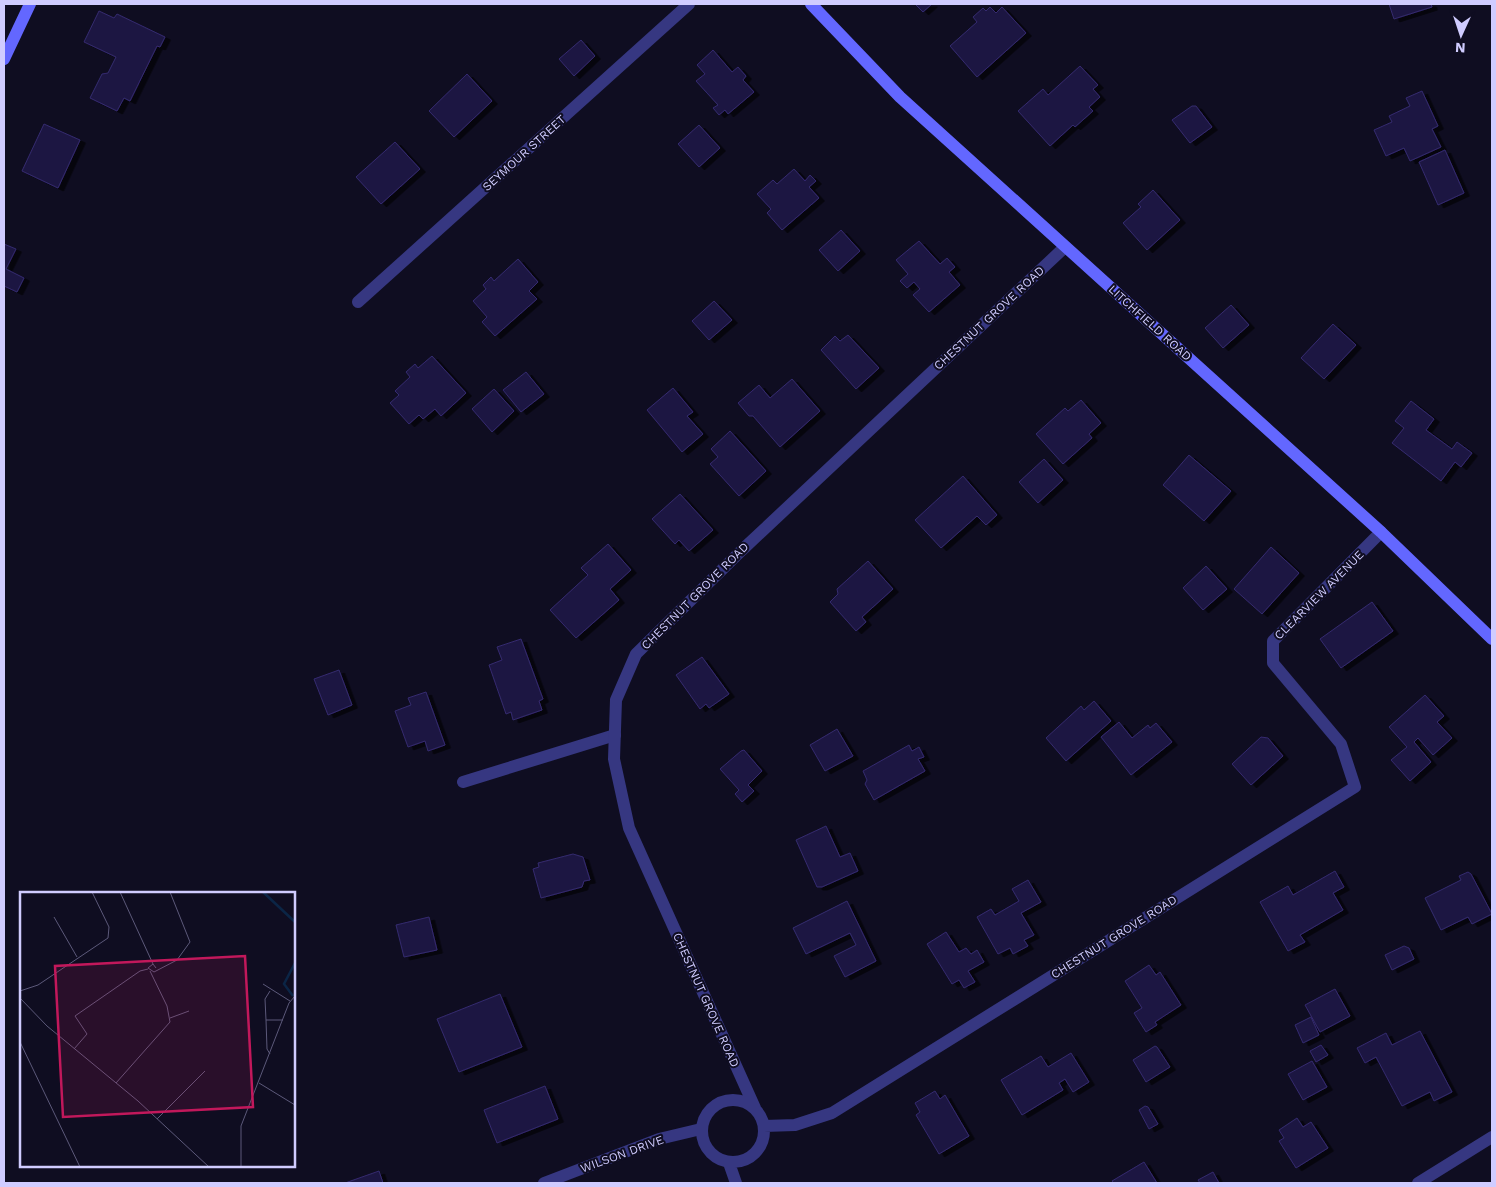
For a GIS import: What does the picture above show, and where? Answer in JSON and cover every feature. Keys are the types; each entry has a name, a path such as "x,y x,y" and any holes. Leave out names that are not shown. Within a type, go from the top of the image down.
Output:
{"main road":[{"path":"4,59 30,4"},
{"name":"LITCHFIELD ROAD","path":"811,4 900,97 1381,532 1492,639"}],"street":[{"name":"SEYMOUR STREET","path":"358,302 689,4"},
{"name":"CHESTNUT GROVE ROAD","path":"1065,247 742,550 636,654 616,700 614,759 629,828 764,1126 795,1126 832,1112 1355,787"},
{"name":"CLEARVIEW AVENUE","path":"1355,787 1341,744 1273,662 1273,641 1381,532"},
{"path":"463,782 615,735"},
{"path":"755,1108 745,1102 733,1100 721,1102 711,1108 704,1117 701,1129 702,1141 708,1151 717,1159 728,1163 748,1160 761,1145 764,1136 764,1126"},
{"name":"WILSON DRIVE","path":"544,1183 659,1140 701,1129"},
{"path":"1418,1183 1492,1137"},
{"path":"728,1163 736,1183"}],"building":[{"path":"915,4 932,4 923,12"},
{"path":"1389,4 1431,4 1432,7 1394,19"},
{"path":"990,7 996,13 1002,7 1026,33 977,77 950,46 977,22 973,17 983,8 986,11"},
{"path":"99,11 114,18 117,14 165,37 160,47 157,46 130,101 124,98 117,111 90,98 102,74 108,73 116,57 84,42"},
{"path":"581,40 595,56 574,76 559,59"},
{"path":"713,50 732,72 738,67 746,76 743,80 754,92 728,114 725,110 719,115 713,108 718,105 696,81 705,74 697,65"},
{"path":"1080,66 1098,85 1093,89 1100,97 1089,107 1093,111 1075,127 1073,125 1050,146 1018,111 1043,89 1048,95"},
{"path":"467,74 492,101 454,137 429,111"},
{"path":"1422,91 1438,126 1432,129 1441,147 1410,161 1404,148 1386,156 1374,130 1392,122 1389,116 1410,106 1406,98"},
{"path":"1192,106 1196,106 1212,127 1190,143 1172,120"},
{"path":"44,124 80,140 58,188 22,171"},
{"path":"699,125 720,148 699,167 678,144"},
{"path":"395,142 420,169 381,204 356,177"},
{"path":"1445,150 1464,193 1438,205 1419,162"},
{"path":"794,169 805,181 810,175 816,181 809,187 819,198 782,230 767,213 771,209 757,194 773,180 777,184"},
{"path":"1153,190 1180,220 1147,250 1123,223 1141,207 1138,204"},
{"path":"841,230 860,251 838,271 819,250"},
{"path":"919,241 940,264 947,258 955,267 949,272 960,285 929,312 913,295 920,289 914,282 907,288 900,281 908,274 896,260"},
{"path":"4,244 16,249 6,269 24,278 17,292 4,286"},
{"path":"518,259 538,282 529,291 537,299 495,336 482,322 487,317 473,301 486,289 483,285 491,277 494,281"},
{"path":"714,301 732,320 709,340 692,321"},
{"path":"1231,305 1249,325 1223,348 1205,328"},
{"path":"1333,324 1356,345 1324,379 1301,358"},
{"path":"848,335 879,368 856,389 821,350 835,336 840,341"},
{"path":"432,356 466,393 441,416 435,409 423,419 419,415 409,424 390,403 399,395 395,391 410,377 406,372 415,364 418,368"},
{"path":"526,372 544,394 521,412 503,390"},
{"path":"792,379 820,411 780,447 753,416 749,416 738,403 759,385 770,398"},
{"path":"673,388 693,412 687,416 703,434 682,452 647,410"},
{"path":"494,389 514,411 492,432 472,409"},
{"path":"1081,400 1101,423 1089,434 1092,438 1063,464 1036,434 1065,408 1068,411"},
{"path":"1411,401 1434,419 1426,430 1452,449 1457,442 1472,453 1461,467 1455,462 1441,481 1392,443 1404,428 1395,421"},
{"path":"730,431 766,471 739,496 710,464 718,457 711,449"},
{"path":"1189,455 1231,491 1204,521 1163,485"},
{"path":"1044,459 1063,480 1038,503 1019,482"},
{"path":"963,476 997,515 986,525 977,516 941,548 915,520"},
{"path":"680,494 713,530 689,551 679,540 675,544 652,519"},
{"path":"608,544 631,570 610,589 619,600 576,638 550,610 588,575 581,568"},
{"path":"1271,547 1299,573 1262,614 1234,589"},
{"path":"868,561 893,589 862,617 866,622 856,631 830,602 838,594 837,589"},
{"path":"1206,566 1227,589 1203,610 1183,588"},
{"path":"1372,602 1393,631 1341,668 1320,639"},
{"path":"521,639 543,699 539,701 542,710 513,720 511,712 506,714 489,665 502,660 497,647"},
{"path":"702,657 729,694 709,708 706,704 700,709 676,675"},
{"path":"339,670 352,705 328,715 314,679"},
{"path":"426,692 445,745 428,751 425,741 408,747 395,711 411,705 408,698"},
{"path":"1425,695 1444,716 1437,722 1452,738 1433,755 1418,738 1414,742 1431,762 1410,781 1391,760 1407,747 1389,727"},
{"path":"1094,701 1111,721 1066,761 1046,738 1081,706 1084,710"},
{"path":"1119,722 1132,738 1148,725 1150,728 1156,723 1172,742 1131,775 1101,737"},
{"path":"837,729 853,756 825,771 810,745"},
{"path":"1261,737 1268,738 1283,756 1251,785 1232,764"},
{"path":"909,745 912,751 919,747 924,757 918,759 925,771 874,800 865,784 867,780 863,771"},
{"path":"744,750 762,771 748,785 754,791 742,802 735,794 739,790 720,769"},
{"path":"826,826 840,857 850,853 858,871 822,887 817,887 796,840"},
{"path":"573,854 583,857 590,880 584,881 582,887 541,898 533,869 539,867 538,863"},
{"path":"1335,871 1344,887 1333,893 1343,910 1300,935 1305,942 1288,951 1260,902 1288,886 1293,895"},
{"path":"1468,872 1471,874 1492,914 1472,924 1468,917 1441,930 1425,898 1461,880 1459,876"},
{"path":"1028,880 1041,902 1021,913 1034,935 1024,940 1028,946 1013,954 1010,948 998,954 977,917 991,909 995,915 1019,901 1012,889"},
{"path":"847,901 876,961 845,977 834,956 856,945 850,933 806,954 793,928"},
{"path":"429,917 437,950 404,957 396,925"},
{"path":"946,932 959,952 966,948 971,954 977,950 984,962 968,971 975,982 964,988 959,980 952,984 927,944"},
{"path":"1404,946 1409,948 1414,959 1392,970 1385,955"},
{"path":"1149,965 1156,975 1160,972 1181,1005 1155,1022 1157,1025 1146,1032 1134,1013 1142,1008 1125,981"},
{"path":"1335,989 1350,1016 1320,1032 1305,1005"},
{"path":"500,994 522,1047 459,1072 437,1019"},
{"path":"1311,1017 1319,1035 1303,1043 1295,1025"},
{"path":"1420,1031 1452,1092 1434,1101 1430,1092 1402,1106 1376,1057 1365,1063 1357,1048 1386,1033 1392,1045"},
{"path":"1321,1045 1328,1055 1316,1062 1310,1051"},
{"path":"1155,1046 1170,1067 1146,1082 1133,1060"},
{"path":"1071,1053 1089,1082 1073,1092 1065,1079 1059,1083 1063,1090 1022,1115 1001,1080 1041,1056 1048,1067"},
{"path":"1312,1061 1327,1087 1303,1100 1288,1074"},
{"path":"545,1086 558,1119 497,1143 484,1110"},
{"path":"935,1091 940,1099 945,1095 969,1136 939,1154 916,1115 920,1112 915,1103"},
{"path":"1145,1106 1148,1107 1158,1124 1149,1129 1139,1110"},
{"path":"1297,1118 1303,1127 1311,1122 1328,1148 1296,1168 1279,1141 1284,1138 1279,1130"},
{"path":"1144,1162 1157,1183 1114,1183 1112,1181"},
{"path":"379,1171 383,1183 345,1183"},
{"path":"1213,1172 1219,1183 1200,1183 1198,1180"}]}
